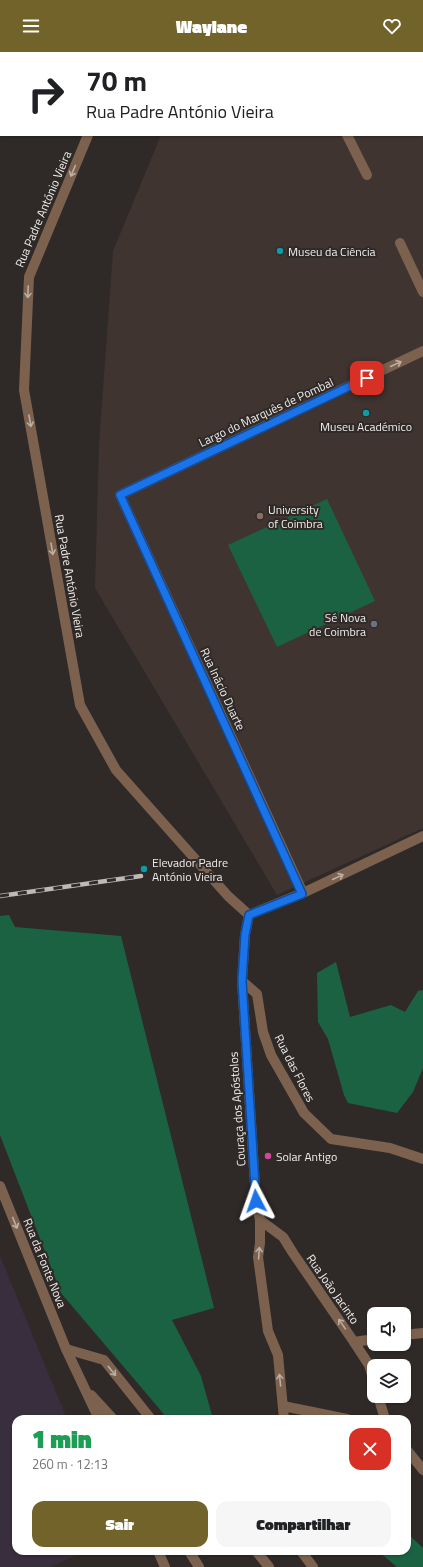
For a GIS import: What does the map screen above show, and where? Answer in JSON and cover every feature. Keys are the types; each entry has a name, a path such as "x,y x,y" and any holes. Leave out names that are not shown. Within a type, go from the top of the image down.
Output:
{"street":[{"name":"Rua Padre António Vieira","path":"88,136 29,277 24,390 80,705 116,770 228,896 249,915"},
{"path":"348,136 367,175"},
{"path":"400,243 423,292"},
{"name":"Largo do Marquês de Pombal","path":"120,495 423,352"},
{"name":"Rua Inácio Duarte","path":"120,495 302,894"},
{"path":"249,915 302,894 423,836"},
{"name":"Couraça dos Apóstolos","path":"249,915 245,935 242,981 256,1201 260,1220 260,1243 258,1257 268,1331 278,1355 284,1415"},
{"name":"Rua das Flores","path":"242,981 257,994 263,1032 271,1055 304,1113 331,1139 390,1148 423,1159"},
{"name":"Rua da Fonte Nova","path":"0,1186 66,1349 85,1387"},
{"name":"Rua João Jacinto","path":"260,1220 283,1237 292,1254 367,1362"},
{"path":"411,1334 423,1333"},
{"path":"354,1342 367,1340"},
{"path":"66,1349 104,1360 148,1415"},
{"path":"85,1387 97,1415"},
{"path":"85,1387 110,1415"},
{"path":"380,1403 384,1415"},
{"path":"283,1406 327,1415"},
{"path":"411,1455 423,1470"},
{"path":"160,1555 165,1567"},
{"path":"191,1555 198,1567"},
{"path":"259,1555 269,1567"},
{"path":"304,1555 313,1567"}],"shaded area":[{"name":"University of Coimbra","path":"161,136 423,136 423,828 277,895 95,588 99,445 113,251"},
{"path":"0,1256 65,1415 12,1415 12,1555 76,1555 51,1567 0,1567"}],"green space":[{"path":"327,499 375,601 277,647 228,545"},
{"path":"9,915 15,927 121,936 214,1308 172,1320 201,1376 212,1415 165,1415 61,1293 0,1135 0,916"},
{"path":"336,962 350,1017 391,1005 405,1012 418,991 423,990 423,1068 413,1092 397,1113 348,1103 344,1095 328,1039 318,1022 317,973"},
{"path":"411,1537 423,1548 423,1567 397,1567 383,1555 411,1555"}],"railway":[{"path":"0,896 141,876"}],"place":[{"name":"Museu da Ciência","path":"280,251"},
{"name":"Museu Académico","path":"366,413"},
{"name":"University of Coimbra","path":"260,516"},
{"name":"Sé Nova de Coimbra","path":"374,624"},
{"name":"Elevador Padre António Vieira","path":"144,869"},
{"name":"Solar Antigo","path":"268,1156"}],"route":[{"path":"256,1201 242,981 245,935 249,915 302,894 120,495 367,378"}]}
